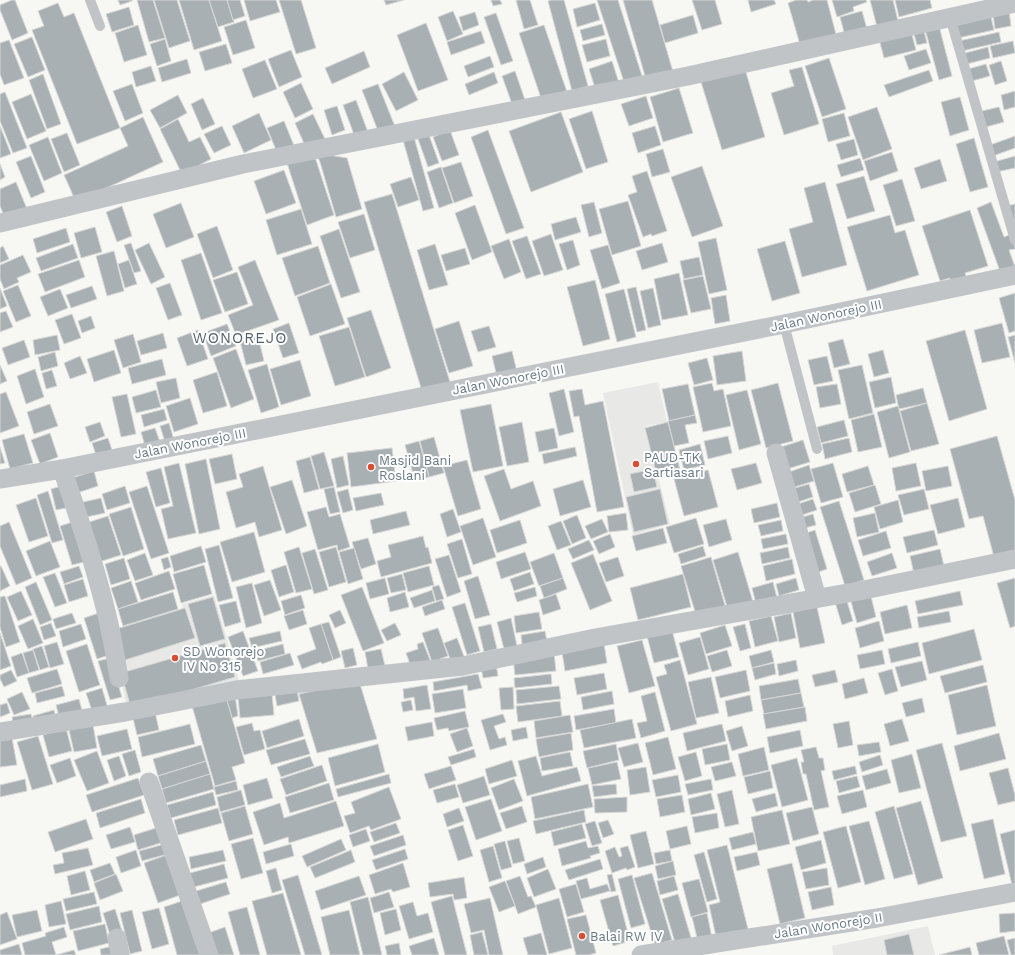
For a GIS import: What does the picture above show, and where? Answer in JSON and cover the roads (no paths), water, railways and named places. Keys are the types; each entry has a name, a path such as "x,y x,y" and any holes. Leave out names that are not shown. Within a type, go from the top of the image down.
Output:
{"street":[{"path":"0,223 243,164 688,76 1015,3"},
{"name":"Jalan Wonorejo III","path":"0,479 62,469 784,324 1015,275"},
{"path":"776,453 817,598"},
{"path":"62,469 96,575 109,625 119,678"},
{"path":"0,732 126,712 236,690 462,666 595,638 867,589 1015,560"},
{"path":"149,782 209,955"},
{"name":"Jalan Wonorejo II","path":"641,955 877,918 1015,892"}],"lane":[{"path":"90,0 100,26"},
{"path":"950,17 1015,240"},
{"path":"784,324 817,449"}],"place":[{"name":"PAUD-TK Sartiasari","path":"636,464"},
{"name":"Masjid Bani Roslani","path":"371,467"},
{"name":"SD Wonorejo IV No 315","path":"175,658"},
{"name":"Balai RW IV","path":"582,936"}],"district":[{"name":"WONOREJO","path":"240,338"}]}
